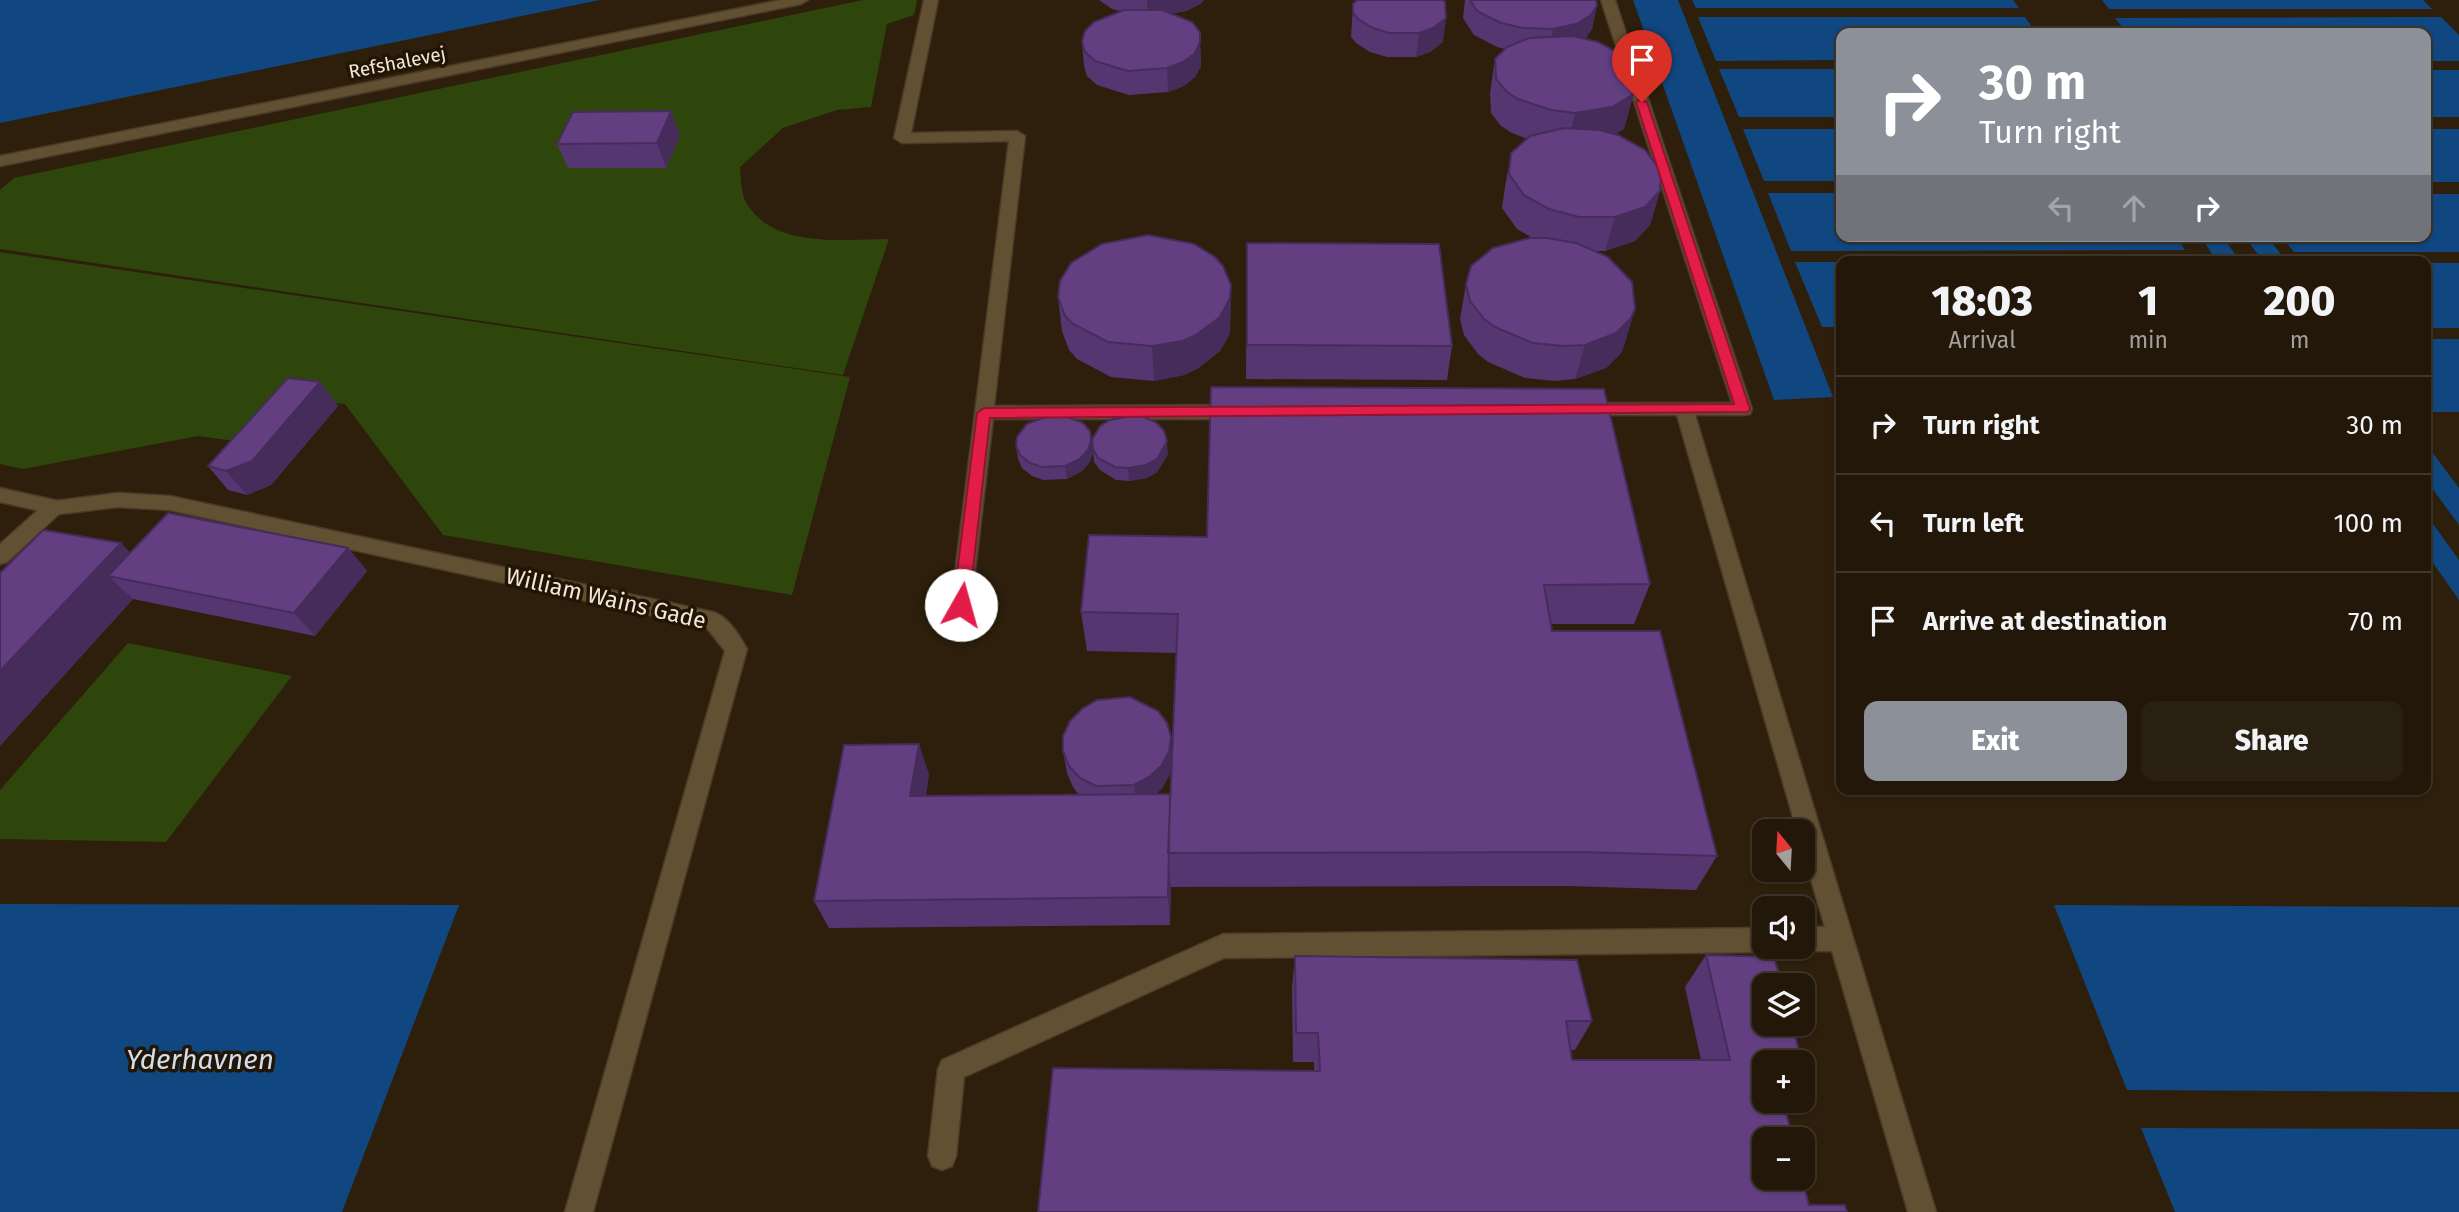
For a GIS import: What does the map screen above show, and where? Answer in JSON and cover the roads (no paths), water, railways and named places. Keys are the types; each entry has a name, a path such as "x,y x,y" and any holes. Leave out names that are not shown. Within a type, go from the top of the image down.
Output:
{"street":[{"name":"Refshalevej","path":"0,161 801,0"},
{"path":"931,0 902,138 1017,136 961,605"},
{"path":"1561,410 1743,409 1608,0"},
{"path":"1685,409 1839,939 1922,1212"},
{"path":"984,413 1259,412"},
{"name":"William Wains Gade","path":"0,495 54,507 118,500 170,503 713,620 736,649 579,1212"},
{"path":"0,556 54,507"},
{"path":"1815,939 1839,939"},
{"path":"942,1156 951,1069 1223,946 1752,940"}],"water":[{"path":"0,0 600,0 0,123"},
{"path":"1633,0 1678,0 1833,397 1774,400"},
{"path":"1692,0 2013,0 2019,8 1696,8"},
{"path":"2102,0 2423,0 2432,9 2109,9"},
{"path":"1698,17 2025,17 2033,28 1836,28 1836,60 1716,61"},
{"path":"2441,17 2459,35 2459,61 2431,61 2431,28 2123,28 2115,18"},
{"path":"1719,69 1836,69 1836,117 1739,117"},
{"path":"2431,70 2459,70 2459,117 2431,117"},
{"path":"1743,129 1836,129 1836,181 1764,181"},
{"path":"2431,129 2459,129 2459,182 2431,182"},
{"path":"1768,193 1836,193 1836,242 2179,242 2185,250 1791,251"},
{"path":"2431,194 2459,194 2459,252 2294,252 2286,242 2431,242"},
{"path":"2204,242 2226,242 2236,256 2214,256"},
{"path":"2249,242 2272,242 2282,256 2259,256"},
{"path":"1795,262 1836,262 1836,327 1822,327"},
{"path":"2431,263 2459,263 2459,328 2431,328"},
{"path":"2431,339 2459,339 2459,412 2431,412"},
{"path":"2431,451 2459,488 2459,525 2431,487"},
{"path":"2431,521 2459,560 2459,600 2431,560"},
{"name":"Yderhavnen","path":"0,904 459,905 342,1212 0,1212"},
{"path":"2054,905 2459,907 2459,1092 2127,1090"},
{"path":"2141,1128 2459,1129 2459,1212 2175,1212"}]}
